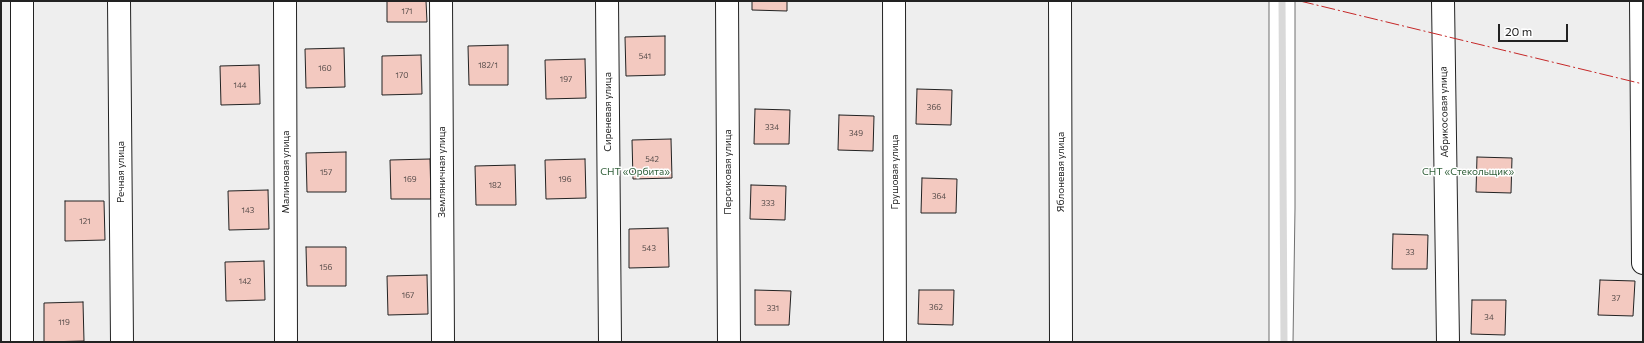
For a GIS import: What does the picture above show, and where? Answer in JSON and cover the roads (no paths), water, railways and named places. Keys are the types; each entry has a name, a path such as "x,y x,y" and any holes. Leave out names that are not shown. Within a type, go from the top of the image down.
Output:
{"street":[{"path":"22,1 22,342"},
{"name":"Речная улица","path":"119,1 122,342"},
{"name":"Малиновая улица","path":"285,1 286,342"},
{"name":"Земляничная улица","path":"441,1 443,342"},
{"name":"Сиреневая улица","path":"608,1 610,342"},
{"name":"Персиковая улица","path":"727,1 729,342"},
{"name":"Грушовая улица","path":"894,1 895,342"},
{"name":"Яблоневая улица","path":"1060,1 1061,342"},
{"name":"Абрикосовая улица","path":"1442,1 1448,342"},
{"path":"1641,1 1643,263"}],"waterway":[{"path":"1282,1 1284,342"}],"park label":[{"name":"СНТ «Орбита»","path":"635,172"},
{"name":"СНТ «Стекольщик»","path":"1468,172"}]}
